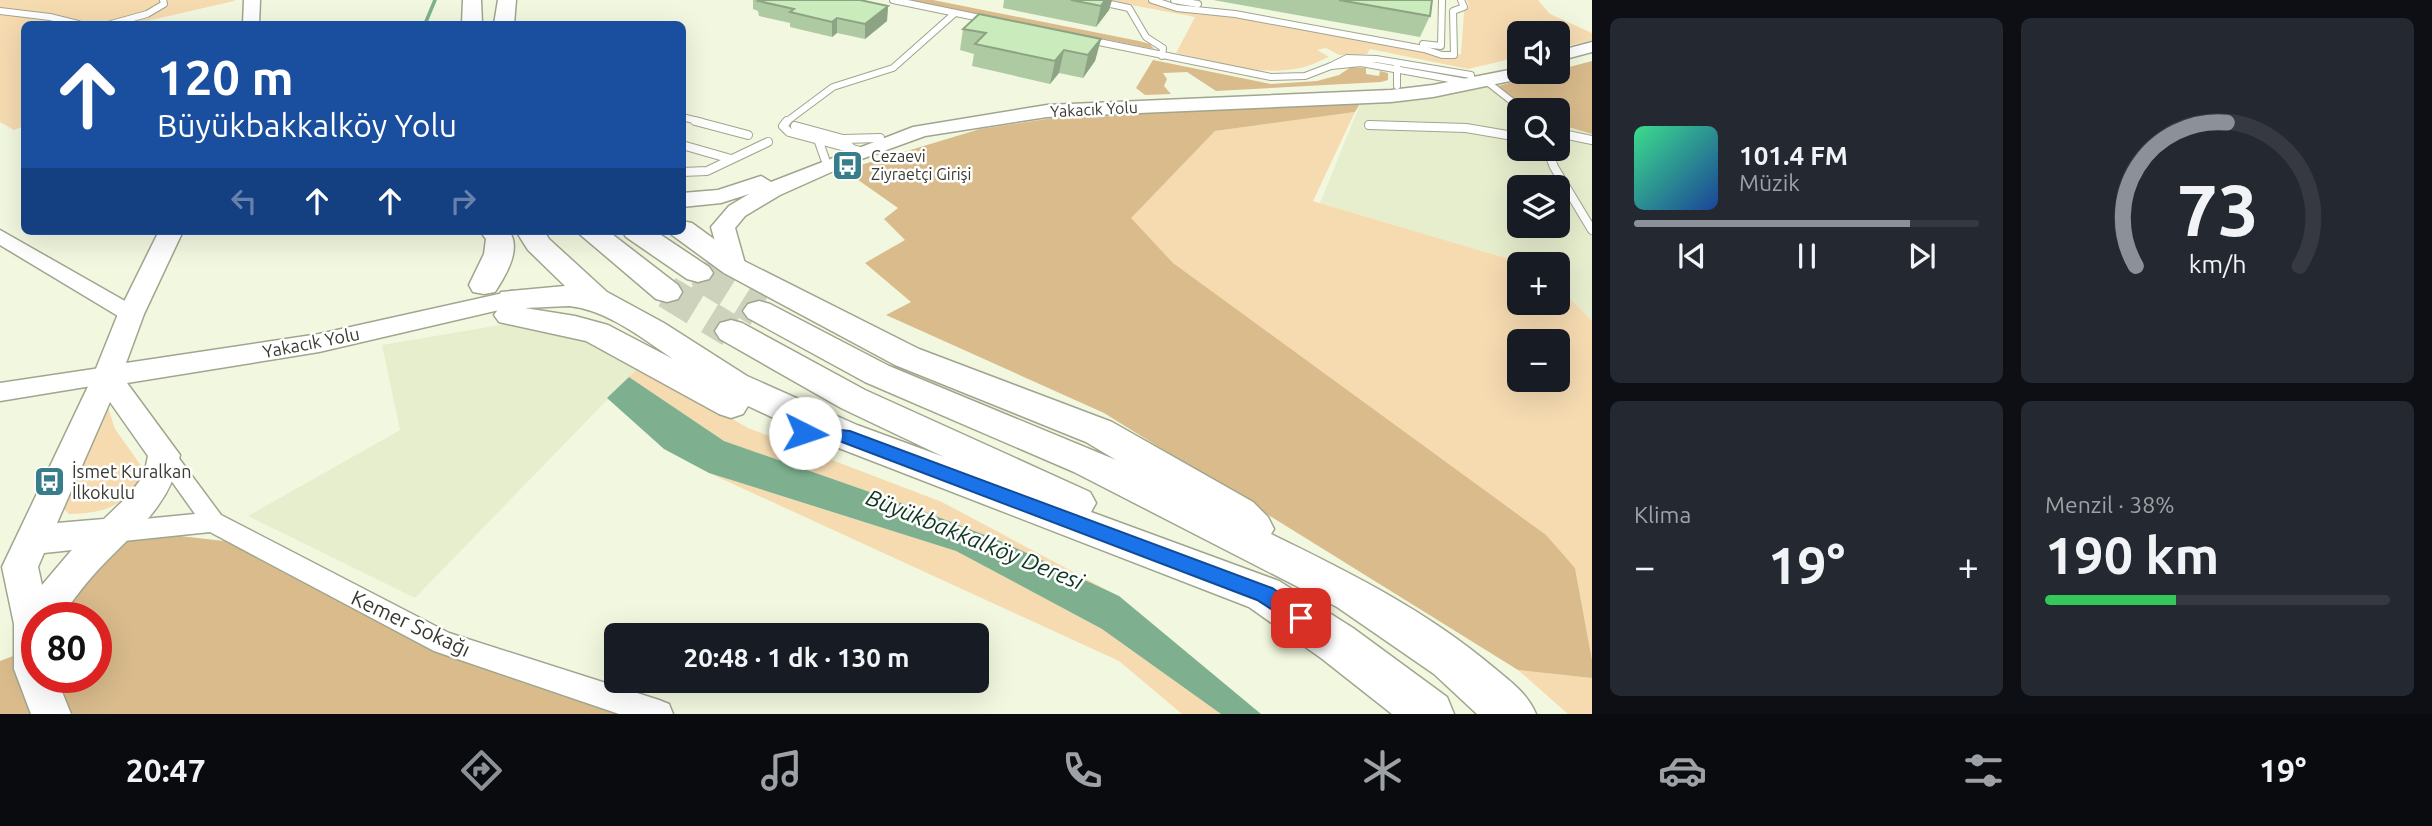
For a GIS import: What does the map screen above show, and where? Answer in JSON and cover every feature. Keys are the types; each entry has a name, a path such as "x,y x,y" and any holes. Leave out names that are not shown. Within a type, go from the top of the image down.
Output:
{"highway":[{"path":"686,232 734,267 907,356 1099,432 1239,513 1273,577 1337,643 1430,714"},
{"path":"484,285 499,254 500,239 497,235"},
{"path":"595,235 667,292"},
{"path":"642,235 698,273"},
{"path":"534,237 596,299 653,330 735,385 844,435 1273,577 1352,594 1450,659 1512,714"},
{"path":"511,307 530,267 534,237"},
{"path":"653,330 683,335 714,332 739,318 752,297 749,285 734,267"},
{"path":"511,307 569,296 596,299"},
{"path":"511,307 533,321 578,325 597,333 762,421 805,433 844,435"},
{"path":"745,321 853,399 1273,577"}],"main road":[{"path":"251,21 252,0"},
{"path":"1570,53 1592,47"},
{"path":"1570,62 1592,57"},
{"name":"Yakacık Yolu","path":"686,200 720,196 957,115 1019,106 1397,73 1477,80 1507,69"},
{"name":"Yakacık Yolu","path":"734,267 723,227 737,211 857,147 920,131 1047,111 1370,98 1507,75"},
{"path":"31,602 20,566 107,376 131,314 169,235"},
{"name":"Yakacık Yolu","path":"107,376 319,343 511,307"},
{"name":"Kemer Sokağı","path":"107,376 164,455"},
{"path":"49,602 141,503 159,479 164,455"},
{"path":"31,540 113,532"},
{"path":"43,693 51,714"}],"street":[{"path":"0,236 131,314"},
{"path":"0,392 107,376"},
{"name":"Kemer Sokağı","path":"164,455 213,522 443,643 659,714"},
{"path":"113,532 213,522"}],"lane":[{"path":"121,21 152,12 164,4 163,0"},
{"path":"893,0 992,20"},
{"path":"1092,0 1129,8 1146,37 1163,48 1162,56"},
{"path":"1152,0 1177,8 1235,14 1424,49 1448,56 1454,55 1453,11 1465,7 1461,0"},
{"path":"1174,0 1438,47 1441,46 1442,0"},
{"path":"0,11 65,21"},
{"path":"857,147 785,130 783,126 789,118 833,87 893,68 955,13"},
{"path":"1082,39 1271,77 1305,76 1347,58 1357,58 1397,73 1477,80 1507,100"},
{"path":"686,118 748,135"},
{"path":"789,118 792,125 857,147"},
{"path":"1369,125 1466,128 1507,134"},
{"path":"1570,135 1592,140"},
{"path":"817,139 825,159"},
{"path":"686,172 702,172 768,142"},
{"path":"686,146 731,159"},
{"path":"1551,161 1592,230"}],"shaded area":[{"path":"0,0 234,0 147,21 21,21 21,127 14,130 0,122"},
{"path":"908,0 933,0 1139,41 1150,44 1154,49"},
{"path":"1105,0 1145,0 1448,58 1461,54 1464,12 1469,7 1467,0 1538,0 1550,14 1565,21 1507,21 1507,60 1468,69 1370,49 1367,54 1339,55 1326,48 1317,50 1329,57 1307,66 1272,71 1223,64 1176,53 1195,17"},
{"path":"1570,23 1592,33 1592,40 1570,45"},
{"path":"1153,60 1271,84 1317,81 1339,75 1351,67 1366,68 1366,74 1379,76 1380,71 1388,73 1388,80 1216,91 1187,72 1163,73 1167,79 1164,86 1171,94 1145,95 1136,88"},
{"path":"1592,61 1592,134 1570,128 1570,98 1512,98 1498,86 1507,84 1570,84 1570,67"},
{"path":"1498,86 1512,98 1507,98 1507,161 1570,161 1570,128 1592,134 1592,321 1570,298 1570,252 1507,252 1507,258 1320,203 1361,102"},
{"path":"1361,102 1355,112 1215,131 1131,218 1173,263 1546,535 1575,568 1592,660 1592,678 1518,670 1104,413 886,315 911,302 865,263 905,240 884,219 898,208 844,170 980,129 1080,114"},
{"path":"1355,112 1313,201 1507,258 1507,315 1570,315 1570,298 1592,321 1592,660 1575,568 1173,263 1130,218 1215,131"},
{"path":"517,322 583,335 641,365 415,598 248,516 400,430 382,345"},
{"path":"641,365 748,428 942,502 1124,599 1003,542 907,505 724,441 629,377"},
{"path":"107,404 115,429 142,467 139,487 107,508 69,514 55,501"},
{"path":"709,473 956,551 1102,629 1221,714 1182,714 1119,661"},
{"path":"127,530 224,541 415,632 671,714 0,714 0,661 21,653 21,693 112,693 112,602 71,602"},
{"path":"1518,670 1592,678 1592,714 1568,714"}],"water":[{"path":"629,377 724,441 907,505 1003,542 1119,596 1261,714 1221,714 1102,629 956,551 709,473 664,449 607,398"}],"building":[{"path":"860,0 888,6 865,24 837,18 832,22 790,12 794,9 758,1"},
{"path":"1071,0 1105,0 1101,6"},
{"path":"1339,0 1432,0 1430,16"},
{"path":"979,14 1101,39 1088,55 1064,50 1055,61 975,44 986,33 963,29"}],"waterway":[{"name":"Büyükbakkalköy Deresi","path":"426,21 435,0"}],"tunnel":[{"path":"698,273 703,276"},
{"path":"700,274 759,311"},
{"path":"667,292 731,331"}],"place":[{"name":"Cezaevi Ziyraetçi Girişi","path":"848,165"},
{"name":"İsmet Kuralkan İlkokulu","path":"49,481"}],"route":[{"path":"805,433 844,435 1264,594 1301,618"}]}
